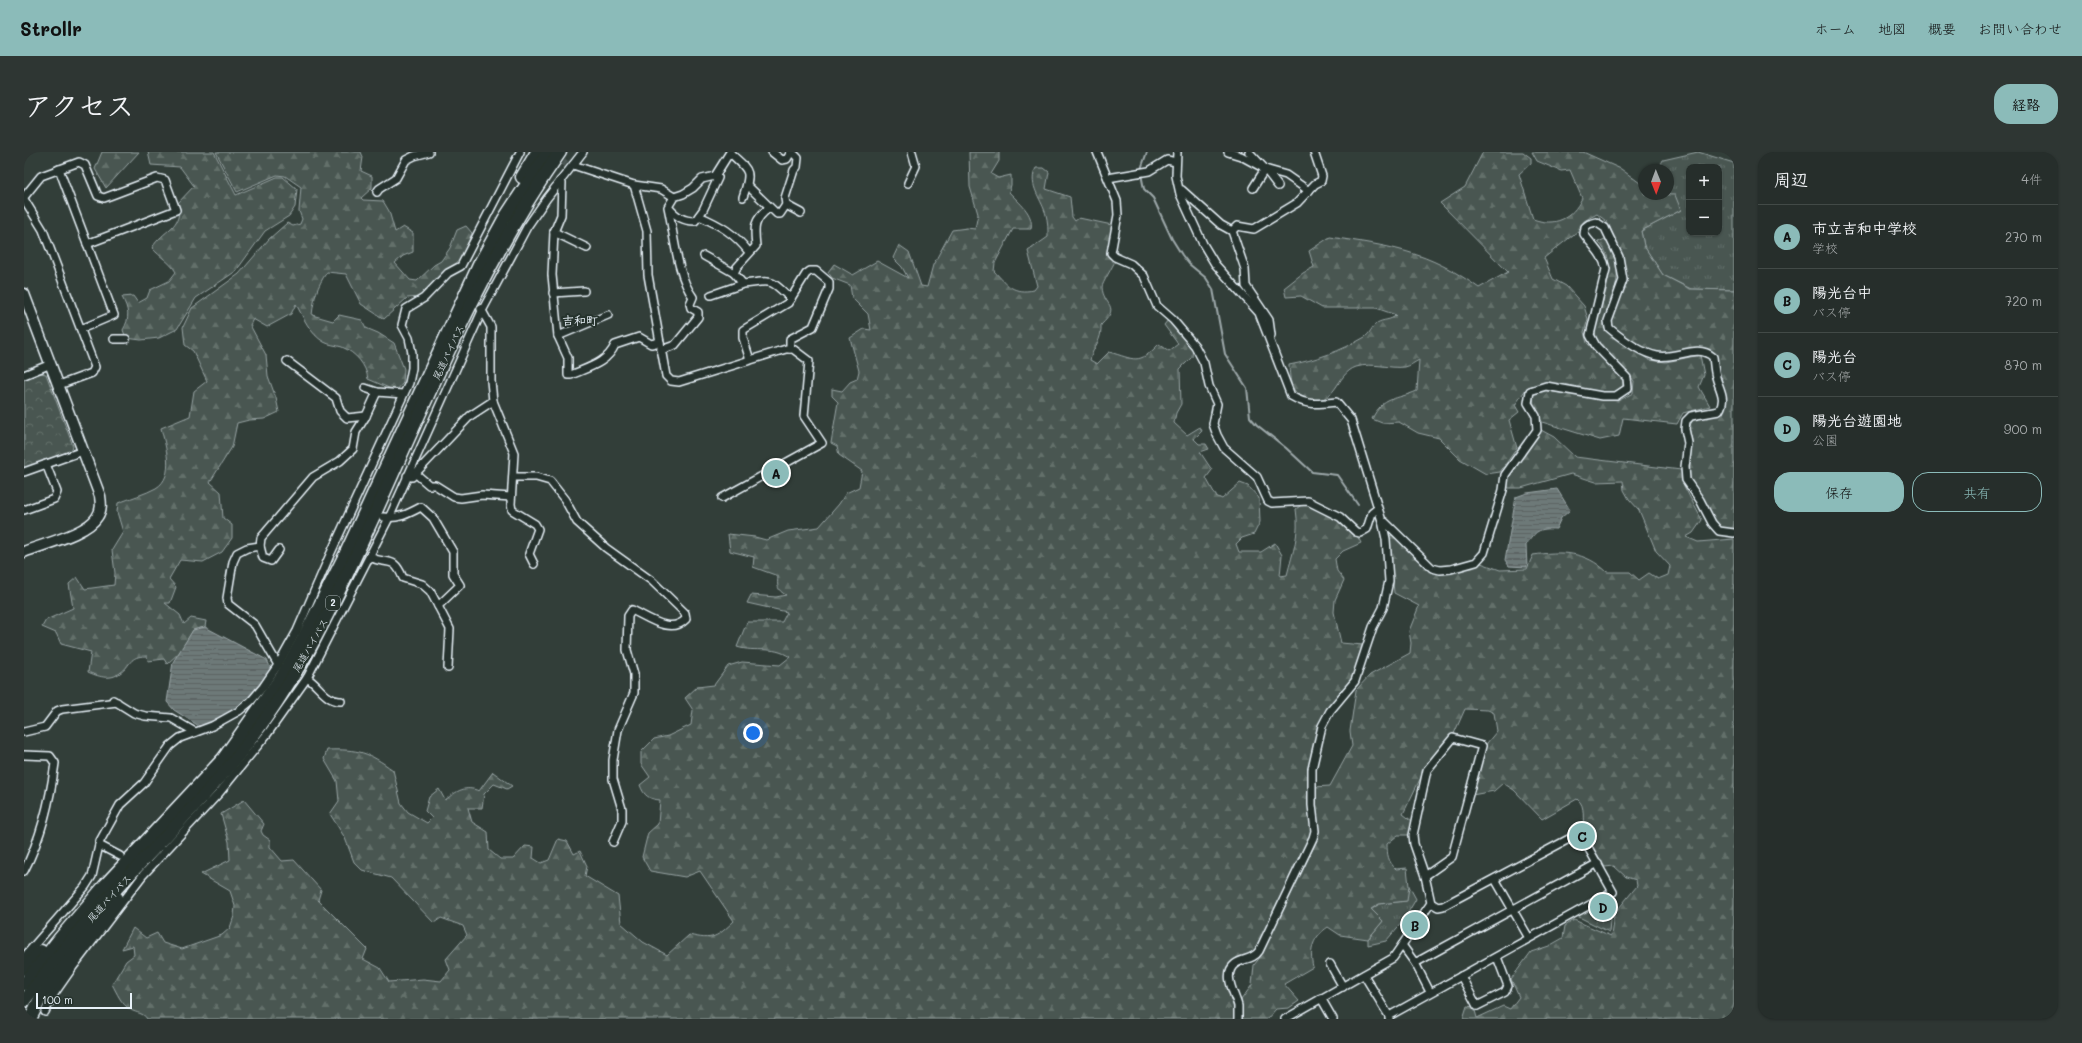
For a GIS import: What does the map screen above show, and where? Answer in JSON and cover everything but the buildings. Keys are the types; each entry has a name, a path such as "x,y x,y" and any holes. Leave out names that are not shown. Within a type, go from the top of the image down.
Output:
{"highway":[{"path":"480,263 515,190 537,152"},
{"name":"尾道バイパス","path":"24,984 60,938 106,884 223,759 282,676 303,639 346,553 480,263 504,219 548,152"},
{"name":"尾道バイパス","path":"24,1002 44,974 96,910 153,851 229,767 253,736 307,652 354,561 472,302 513,223 560,152"},
{"path":"513,223 568,152"},
{"path":"30,1019 41,997 153,851"},
{"path":"24,969 106,884"}],"street":[{"path":"377,192 379,189 396,178 406,160 429,152"},
{"path":"24,957 85,887 92,876 99,845 120,805 144,783 170,746 180,738 212,726 251,701 263,687 278,665 297,631 356,506 403,394 412,368 409,338 402,325 406,309 424,298 448,273 461,266 520,152"},
{"path":"45,1012 52,997 73,967 143,875 220,792 268,732 307,678 370,557 386,518 407,476 481,308 528,227 570,165 583,152"},
{"path":"747,185 768,208 777,214 780,214 786,204 785,198 794,170 797,167 798,158 792,152 787,159 782,160 772,152"},
{"path":"908,183 916,166 912,152"},
{"path":"1097,152 1117,201 1118,215 1111,253 1115,258 1131,264 1144,276 1157,306 1173,320 1196,346 1204,363 1209,386 1218,404 1213,424 1224,448 1257,477 1268,500 1272,503 1308,501 1340,517 1356,532 1367,529 1372,513 1377,509"},
{"path":"1177,152 1176,176 1180,194 1215,264 1259,313 1291,396 1302,403 1313,404 1336,402 1351,420 1377,509 1382,521 1389,572 1387,594 1373,626 1355,681 1330,711 1322,726 1312,769 1312,805 1315,831 1313,838 1260,951 1256,956 1235,964 1231,968 1230,982 1238,1007 1238,1019"},
{"path":"1228,152 1241,156 1265,169 1286,175 1309,191"},
{"path":"1249,152 1278,186"},
{"path":"1232,231 1237,226 1254,229 1297,203 1315,184 1321,181 1322,176 1314,152"},
{"path":"661,350 675,345 698,317 698,312 691,308 690,304 693,297 688,290 678,266 668,207 674,197 688,191 702,179 715,176 730,153 748,169 747,185 743,197"},
{"path":"1108,178 1149,171 1167,160 1176,162"},
{"path":"59,385 92,373 95,367 44,230 24,198 41,176 79,162 84,165 98,196 104,198 156,178 165,180 176,210 87,244"},
{"path":"570,165 634,185 661,189 674,197"},
{"path":"59,169 114,315 81,329"},
{"path":"1253,188 1265,169"},
{"path":"668,207 677,216 686,221 695,221 718,178 715,176"},
{"path":"560,181 562,183 561,215 554,232 552,293 558,336 568,358 568,375 571,376 603,360 610,355 615,345 639,337 651,344 660,342"},
{"path":"634,185 646,231 648,275 666,376 671,381 679,382 790,349 793,349 809,361 804,416 822,443 722,498"},
{"path":"1180,194 1182,189 1186,195 1221,225 1232,231 1245,269 1246,286 1269,320 1271,334 1269,340"},
{"path":"786,204 801,213"},
{"path":"734,273 749,252 756,246 754,229 759,215 768,208"},
{"path":"699,216 725,227 730,234 740,241 749,252"},
{"path":"1382,521 1385,522 1432,568 1440,570 1451,569 1476,562 1484,553 1503,490 1505,475 1537,430 1536,416 1528,403 1530,391 1546,386 1602,396 1616,396 1628,388 1627,378 1596,346 1590,335 1606,269 1604,260 1599,250 1584,234 1585,227 1596,222 1605,228 1619,257 1622,280 1608,321 1609,328 1647,353 1657,356 1670,358 1696,351 1707,352 1713,357 1716,377 1723,401 1719,411 1691,416 1686,421 1685,429 1688,443 1685,468 1686,480 1700,500 1712,523 1719,531 1734,533"},
{"path":"554,232 587,248"},
{"path":"704,256 734,273 743,284"},
{"path":"461,266 468,270"},
{"path":"750,360 743,338 743,330 788,303 806,274 810,271 816,271 829,282 829,290 813,327 790,339 790,349"},
{"path":"711,295 743,284 774,282 791,299"},
{"path":"552,293 584,291"},
{"path":"24,294 100,496 101,506 98,516 91,525 82,530 24,552"},
{"path":"481,308 491,327 491,381 493,401 514,453 514,477 511,497 512,510 535,524 538,529 529,554 534,564"},
{"path":"558,336 608,315"},
{"path":"114,339 126,339"},
{"path":"287,361 336,398 340,411 347,418 366,416"},
{"path":"24,375 51,364"},
{"path":"364,388 377,392 403,394"},
{"path":"279,550 271,561 263,558 260,546 261,538 313,477 340,461 353,449 356,432 366,416 377,392"},
{"path":"407,476 412,477 470,416 493,401"},
{"path":"24,472 83,451"},
{"path":"24,510 54,499 57,492 46,464"},
{"path":"415,473 429,485 435,485 454,497 461,498 491,495 511,497"},
{"path":"514,477 536,477 550,482 566,500 577,522 606,548 652,581 685,613 686,619 680,625 669,627 632,610 628,616 627,650 634,674 634,693 618,730 613,760 613,779 622,809 622,821 613,842"},
{"path":"386,518 405,516 421,507 433,518 453,552 453,574 460,585 438,606"},
{"path":"260,546 247,548 237,553 233,562 227,598 228,604 255,625 278,665"},
{"path":"370,557 375,560 391,560 398,567 403,578 422,584 430,591 450,629 448,668"},
{"path":"307,678 313,681 319,690 336,701 341,701"},
{"path":"110,699 134,713 144,716 171,718 195,732"},
{"path":"24,732 45,727 58,711 62,709 117,702"},
{"path":"1285,1019 1393,958 1431,903 1425,876 1414,844 1413,835 1427,770 1453,738 1482,746 1452,857 1425,876"},
{"path":"24,755 50,756 55,763 50,800 41,832 24,871"},
{"path":"1364,975 1389,1017 1430,992 1497,957 1613,892 1580,833 1443,906 1438,906 1431,903"},
{"path":"99,845 120,856"},
{"path":"1415,963 1598,863"},
{"path":"1495,879 1529,938"},
{"path":"1402,945 1415,963 1430,992"},
{"path":"1461,976 1477,1006 1505,992 1508,986 1497,957"},
{"path":"1330,964 1342,987"},
{"path":"1321,998 1333,1019"}],"green space":[{"path":"102,152 139,152 106,188 95,169"},
{"path":"148,152 214,152 236,195 277,177 283,177 297,189 295,207 289,216 265,231 236,271 196,298 177,329 159,338 141,340 126,338 123,330 127,322 128,314 122,297 133,296 138,303 147,298 150,290 169,281 176,272 171,265 152,248 175,223 179,212 177,204 194,186 180,167 151,165"},
{"path":"216,152 361,152 363,157 361,171 372,176 372,188 361,198 363,200 383,201 389,211 395,232 403,227 413,233 413,252 403,256 395,263 410,280 417,281 434,265 441,261 450,248 457,230 466,226 472,233 458,265 435,281 430,289 421,297 407,298 384,319 361,304 346,274 327,272 318,287 312,315 333,321 339,315 362,320 366,328 378,333 394,343 404,369 403,383 396,391 368,379 363,364 352,353 342,347 326,343 319,339 307,325 296,304 291,314 267,327 253,319 250,325 266,355 268,376 276,398 279,412 264,419 249,420 237,423 232,447 210,482 221,492 223,518 232,525 232,538 222,552 203,562 180,560 169,579 176,587 170,603 165,603 180,615 184,624 191,618 206,621 205,627 193,630 181,651 167,664 164,659 148,661 147,656 141,656 133,659 124,670 112,677 99,676 88,672 91,652 61,644 56,633 42,627 46,620 73,608 69,584 77,577 85,589 114,585 115,573 112,550 123,532 117,512 118,503 156,488 162,483 166,476 168,460 161,428 190,416 194,391 207,381 193,351 185,345 183,327 192,308 239,274 269,239 287,223 293,226 300,224 302,219 299,211 301,187 285,176 277,175 237,192"},
{"path":"969,152 999,152 999,161 991,174 998,178 1011,175 1009,192 1025,209 1030,218 1031,229 1013,229 995,263 994,271 1011,288 1027,291 1034,290 1037,286 1028,251 1048,237 1046,216 1035,189 1033,179 1036,168 1044,168 1049,172 1046,189 1070,197 1072,217 1075,221 1079,218 1112,225 1108,252 1115,261 1102,287 1105,298 1111,309 1107,318 1101,325 1099,339 1090,360 1097,364 1109,352 1136,359 1141,358 1146,356 1159,344 1169,351 1178,344 1164,325 1168,320 1177,327 1193,347 1192,357 1180,369 1181,404 1176,413 1174,423 1187,435 1200,427 1202,431 1194,439 1199,444 1206,444 1209,449 1200,452 1212,470 1206,478 1216,496 1222,499 1240,483 1248,486 1259,498 1260,522 1254,534 1242,538 1236,544 1239,552 1261,552 1275,543 1282,555 1280,576 1287,575 1294,550 1297,527 1296,509 1304,503 1329,513 1337,518 1357,535 1361,543 1343,551 1335,559 1337,571 1344,580 1335,600 1334,612 1341,643 1363,645 1352,679 1319,725 1309,769 1312,831 1310,837 1254,954 1228,967 1235,1019 147,1019 144,1015 128,1008 112,984 126,961 134,955 133,946 122,949 133,928 146,938 157,933 163,943 182,949 222,935 230,928 234,916 235,906 230,891 201,874 230,860 229,842 221,814 244,800 264,824 261,831 263,835 270,840 270,847 282,861 294,860 321,890 318,900 367,949 363,959 380,968 389,982 423,979 441,981 450,970 446,959 467,935 463,926 441,918 434,923 391,878 362,870 354,862 345,838 330,814 339,801 337,781 324,759 327,750 347,750 370,755 393,770 401,803 408,812 427,823 432,818 425,811 429,797 439,789 445,800 461,790 474,789 479,791 493,772 512,786 507,789 494,784 484,794 482,808 468,808 472,822 488,832 489,850 500,859 513,859 525,846 534,847 533,858 541,863 549,860 558,839 567,841 574,854 580,851 587,866 585,876 618,896 621,923 643,942 667,955 689,935 704,938 714,936 723,931 734,921 700,871 685,877 650,871 642,857 648,833 658,824 660,800 647,796 643,792 640,785 650,777 641,764 641,752 654,739 668,736 691,725 693,710 685,698 697,687 714,685 728,666 742,662 780,665 790,657 777,651 744,649 737,647 747,622 782,622 787,612 747,603 751,595 776,597 786,595 778,587 778,576 753,567 754,557 730,551 728,534 755,537 766,540 788,531 819,527 839,504 846,493 859,487 862,471 839,455 837,446 831,443 838,402 832,396 832,389 842,391 850,382 857,379 859,371 850,338 864,329 871,330 868,314 852,298 850,285 832,278 828,272 834,264 853,275 877,261 908,278 902,267 893,258 899,245 909,252 921,286 927,287 933,265 952,230 967,228 975,229 978,214 970,187"},
{"path":"1483,152 1523,152 1531,158 1531,163 1519,174 1533,219 1549,222 1556,221 1568,216 1582,198 1570,170 1561,171 1537,161 1532,152 1583,152 1621,169 1638,182 1638,200 1674,200 1675,195 1681,210 1641,231 1644,246 1663,275 1690,289 1734,290 1734,532 1723,529 1715,524 1689,477 1692,440 1689,428 1693,419 1721,413 1725,404 1725,396 1719,378 1716,355 1709,350 1702,348 1665,354 1651,352 1633,342 1612,326 1611,322 1625,280 1621,257 1610,227 1606,221 1597,214 1584,221 1578,231 1544,258 1553,279 1566,286 1584,306 1588,319 1584,332 1587,343 1623,376 1623,387 1615,393 1606,394 1543,384 1526,389 1515,405 1519,412 1509,420 1517,448 1500,472 1486,474 1460,459 1439,438 1418,433 1399,422 1382,423 1372,419 1376,412 1386,402 1417,391 1419,360 1405,367 1369,365 1356,367 1349,371 1335,389 1324,398 1316,400 1306,398 1297,393 1292,385 1289,365 1319,358 1347,347 1367,336 1377,323 1392,318 1396,315 1376,308 1322,308 1301,296 1286,297 1284,288 1303,273 1314,267 1309,251 1330,237 1390,247 1408,252 1443,266 1479,288 1508,272 1440,203 1465,187"},
{"path":"1698,152 1734,163 1734,290 1691,289 1663,275 1644,246 1641,231 1681,210 1669,200 1674,200 1674,164 1661,164 1663,160"},
{"path":"1605,239 1614,255 1617,269 1616,285 1604,325 1609,333 1649,360 1666,362 1700,355 1704,375 1699,387 1710,406 1683,413 1677,424 1623,418 1619,436 1600,440 1542,422 1534,406 1533,395 1540,390 1618,401 1633,393 1634,381 1602,347 1595,334 1596,324 1607,288 1609,268 1608,258 1598,242"},
{"path":"40,373 46,374 73,446 71,451 24,468 24,379"},
{"path":"1541,430 1554,437 1575,457 1681,470 1684,486 1702,520 1693,533 1686,537 1698,542 1734,539 1734,1019 1463,1019 1467,1006 1474,1007 1477,1018 1503,1006 1510,1009 1519,997 1511,979 1531,952 1549,946 1563,938 1565,926 1574,920 1611,936 1614,914 1637,886 1636,880 1626,877 1614,866 1605,867 1586,836 1583,809 1582,805 1577,799 1542,819 1514,790 1503,783 1494,791 1472,795 1487,743 1497,731 1494,713 1488,710 1465,709 1453,736 1424,771 1403,814 1412,821 1410,835 1398,835 1387,844 1388,858 1391,864 1396,869 1407,868 1409,886 1407,901 1379,904 1371,909 1383,921 1368,939 1340,935 1328,927 1319,935 1313,944 1313,967 1284,984 1299,1001 1289,1008 1276,1009 1267,1019 1242,1019 1241,1000 1252,985 1254,965 1261,956 1317,840 1319,831 1314,787 1330,786 1352,746 1350,731 1356,690 1370,675 1410,653 1411,643 1409,631 1419,606 1394,593 1389,536 1396,534 1431,570 1444,574 1481,563 1500,570 1527,569 1533,555 1563,553 1582,556 1599,565 1607,572 1630,572 1639,580 1649,573 1658,579 1668,575 1670,566 1656,551 1639,510 1629,499 1624,490 1623,481 1596,482 1571,474 1521,488 1508,488 1507,479"},
{"path":"1409,886 1416,899 1403,921 1386,941 1368,945 1368,939 1383,921 1371,910 1379,904 1406,901"},
{"path":"1612,898 1609,932 1577,916"}],"shaded area":[{"path":"1557,489 1570,510 1561,518 1556,529 1545,529 1538,531 1529,540 1526,545 1527,567 1509,566 1505,560 1516,497 1527,493"},
{"path":"205,627 267,660 271,669 259,688 251,697 231,713 209,724 199,726 174,710 167,702 173,662 193,630"}],"waterway":[{"path":"1141,169 1147,152"},
{"path":"1141,174 1144,189 1153,198 1172,239 1182,255 1189,264 1206,278 1213,289 1225,354 1247,388 1250,417 1257,425 1286,448 1312,472 1337,475 1358,505"}],"tunnel":[{"path":"555,156 566,164"},
{"path":"476,293 481,305"}],"place":[{"name":"市立吉和中学校","path":"776,473"},
{"name":"陽光台","path":"1582,836"},
{"name":"陽光台遊園地","path":"1603,907"},
{"name":"陽光台中","path":"1415,925"}],"district":[{"name":"吉和町","path":"580,321"}]}
